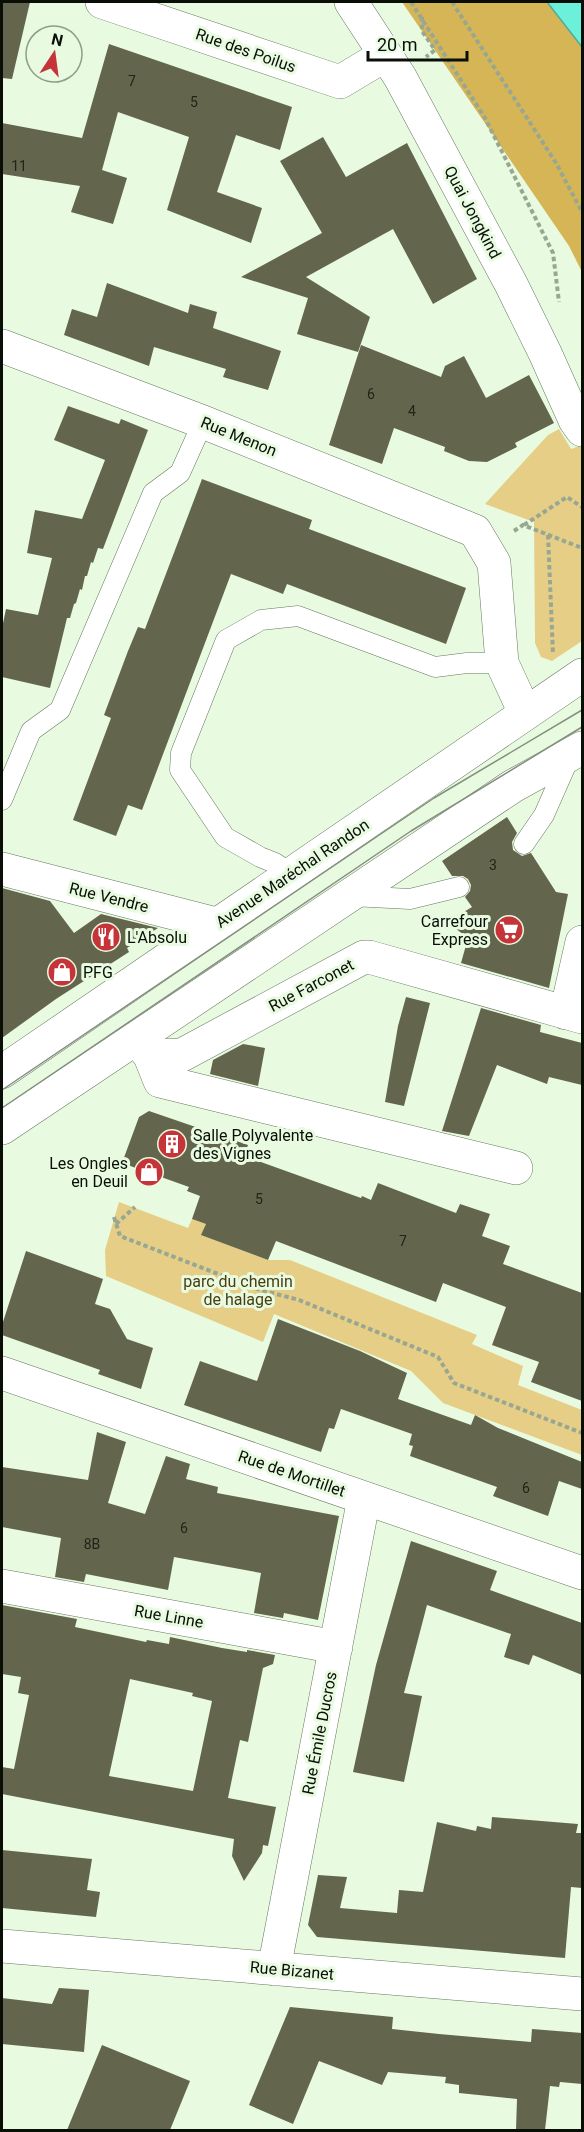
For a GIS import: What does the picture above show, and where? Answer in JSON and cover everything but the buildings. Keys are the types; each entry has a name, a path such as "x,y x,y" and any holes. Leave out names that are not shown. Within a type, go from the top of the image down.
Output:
{"street":[{"name":"Rue des Poilus","path":"102,2 340,82 385,55"},
{"name":"Quai Jongkind","path":"351,2 400,77 511,284 579,425"},
{"name":"Rue Menon","path":"2,346 202,422 480,539"},
{"path":"480,539 494,563 502,663 525,713"},
{"name":"Avenue Maréchal Randon","path":"2,1072 582,675"},
{"path":"2,1128 143,1047 348,896 513,786 577,751"},
{"name":"Rue Vendre","path":"2,869 216,924"},
{"path":"574,1015 582,942"},
{"name":"Rue Farconet","path":"143,1047 182,1055 364,957 574,1015"},
{"path":"143,1047 160,1081 516,1168"},
{"name":"Rue de Mortillet","path":"2,1373 582,1573"},
{"name":"Rue Émile Ducros","path":"274,1969 364,1498"},
{"name":"Rue Linne","path":"2,1586 336,1647"},
{"name":"Rue Bizanet","path":"2,1946 582,1994"}],"lane":[{"path":"2,800 31,731 60,710 153,493 180,473 202,422"},
{"path":"291,874 225,837 180,770 181,753 226,640 261,620 298,616 435,667 467,663 502,663"},
{"path":"524,844 544,815 577,751"},
{"path":"348,896 410,900 459,887"}],"path":[{"path":"411,2 485,118 553,253 560,308"},
{"path":"452,2 556,163 582,212"},
{"path":"422,16 422,31 435,50"},
{"path":"480,539 523,525 567,497 582,507"},
{"path":"523,525 582,548"},
{"path":"548,535 554,655"},
{"path":"116,1224 135,1208"},
{"path":"114,1217 120,1236 257,1289 299,1300 438,1357 454,1383 582,1433"}],"green space":[{"path":"559,429 571,449 582,445 582,641 552,661 541,657 535,643 534,522 485,504 548,435"},
{"name":"parc du chemin de halage","path":"119,1202 188,1228 192,1219 206,1224 202,1235 268,1260 290,1260 477,1335 472,1344 523,1366 518,1385 582,1410 582,1455 443,1403 411,1371 274,1314 263,1342 106,1276 105,1250"}],"shaded area":[{"path":"402,2 547,2 582,47 582,272 569,246"}],"water":[{"path":"547,2 582,2 582,47"}],"tram line":[{"path":"2,1090 434,798 582,710"},
{"path":"2,1108 411,831 582,727"}],"place":[{"name":"Carrefour Express","path":"509,930"},
{"name":"L'Absolu","path":"106,937"},
{"name":"PFG","path":"62,972"},
{"name":"Salle Polyvalente des Vignes","path":"172,1144"},
{"name":"Les Ongles en Deuil","path":"149,1172"}]}
